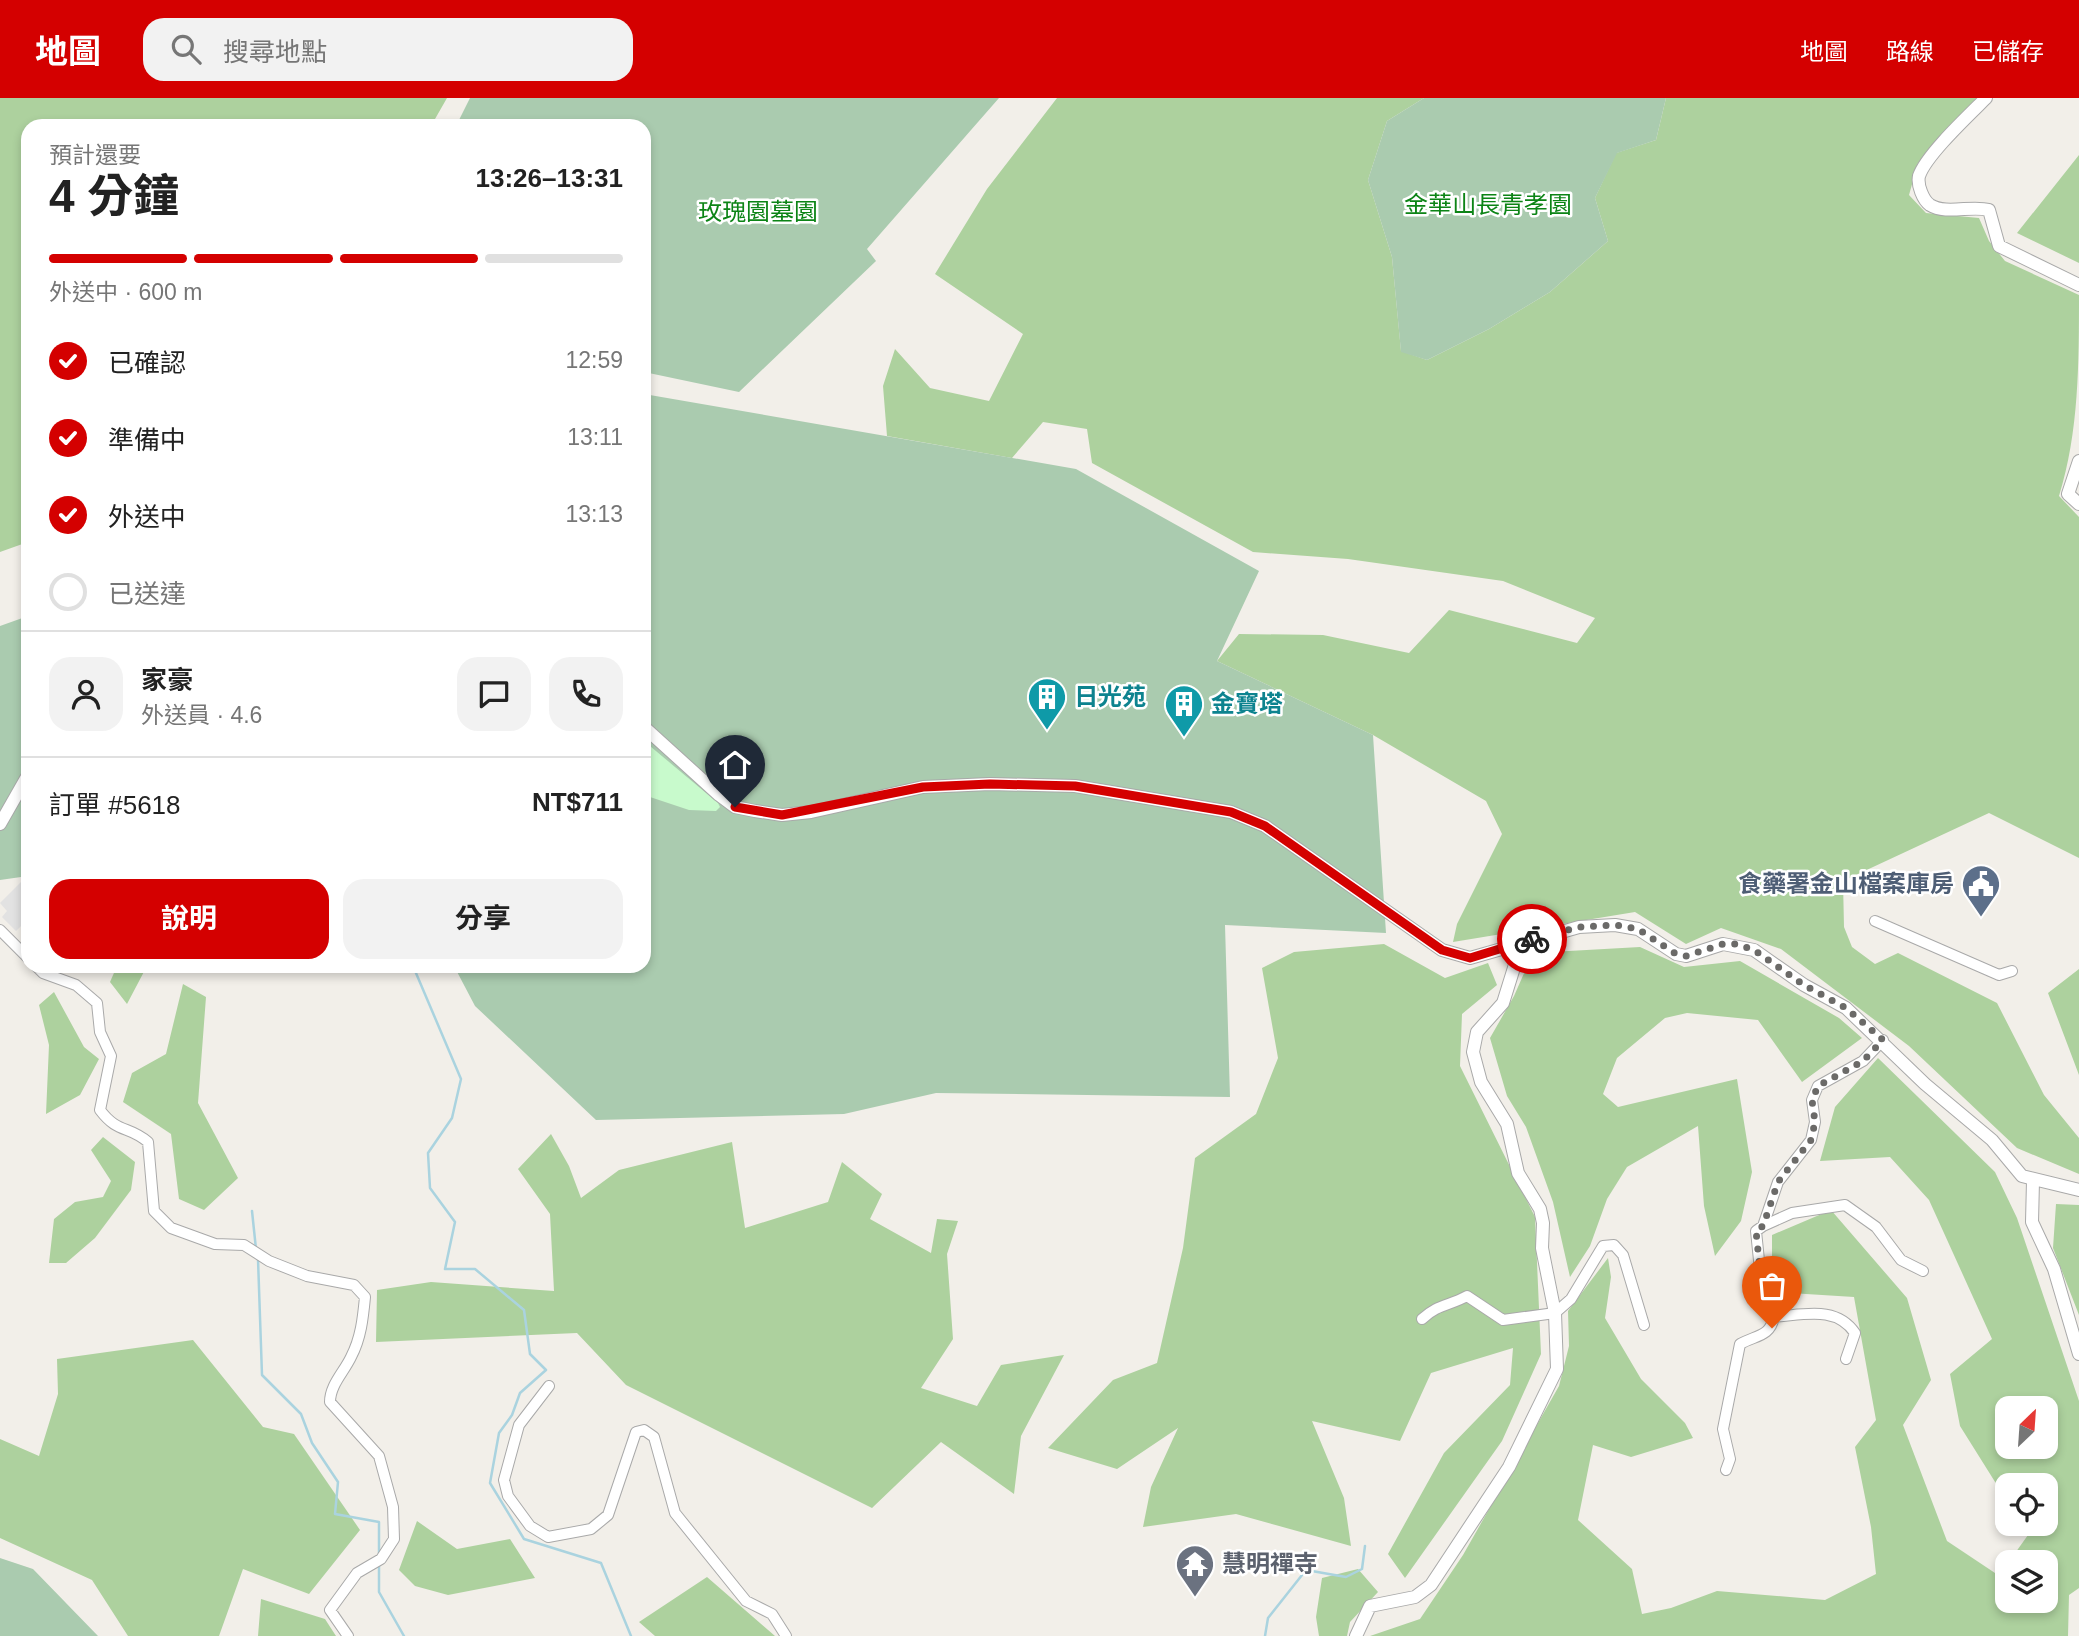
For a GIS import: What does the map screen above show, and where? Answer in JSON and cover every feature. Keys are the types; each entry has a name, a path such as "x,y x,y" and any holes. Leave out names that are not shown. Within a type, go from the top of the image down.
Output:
{"street":[{"path":"1986,98 1957,127 1922,171 1918,179 1920,190 1929,205 1942,209 1978,207 1989,210 1999,246 2079,285"},
{"path":"2079,461 2068,494 2079,504"},
{"path":"651,733 735,807 782,815 923,787 990,784 1075,786 1231,812 1265,826 1442,950 1459,957 1470,958 1579,927 1615,925 1638,929 1676,954 1686,956 1723,944 1737,944 1754,950 1804,985 1846,1008 1883,1040 1925,1084 1992,1140 2022,1176 2033,1181 2079,1190"},
{"path":"0,824 21,787"},
{"path":"1875,921 1999,975 2012,971"},
{"path":"0,930 21,951"},
{"path":"1356,1636 1370,1606 1415,1597 1431,1585 1509,1467 1557,1368 1555,1313 1542,1248 1543,1223 1540,1209 1518,1173 1507,1124 1481,1082 1472,1052 1477,1032 1503,1003 1522,942"},
{"path":"43,973 76,985 97,1003 100,1032 111,1056 100,1110 112,1126 138,1133 148,1142 155,1211 171,1228 215,1244 244,1245 268,1261 307,1276 354,1285 365,1297 361,1332 352,1357 330,1392 330,1402 379,1456 393,1507 394,1539 381,1559 357,1573 330,1610 348,1636"},
{"path":"1763,1226 1778,1182 1811,1140 1815,1122 1812,1100 1818,1086 1863,1061 1883,1040"},
{"path":"2033,1181 2032,1222 2054,1269 2079,1354"},
{"path":"1846,1359 1855,1333 1846,1320 1826,1313 1770,1317 1764,1309 1756,1231 1792,1213 1845,1205 1876,1227 1900,1260 1923,1271"},
{"path":"1422,1319 1435,1306 1454,1303 1467,1296 1503,1320 1555,1313 1571,1299 1603,1246 1614,1245 1623,1255 1644,1325"},
{"path":"1726,1470 1730,1459 1723,1429 1740,1344 1765,1335 1772,1328 1774,1317"},
{"path":"549,1386 519,1426 504,1480 508,1496 530,1526 548,1537 591,1529 608,1515 636,1432 644,1430 654,1437 675,1513 746,1601 772,1615 786,1636"}],"green space":[{"path":"0,98 447,98 435,119 21,119 21,544 0,552"},
{"name":"玫瑰園墓園","path":"470,98 999,98 867,249 876,261 739,392 651,373 651,119 460,119"},
{"path":"1057,98 1424,98 1387,121 1368,180 1392,257 1401,351 1427,360 1489,329 1550,292 1608,241 1595,198 1616,153 1656,140 1666,98 1977,98 1918,163 1909,195 1926,213 1979,218 1989,241 2005,261 2079,295 2074,422 2059,496 2079,517 2079,858 1989,813 1843,881 1844,927 1852,947 1875,964 1898,953 1997,1003 2044,1095 2079,1138 2079,1174 2017,1148 1909,1046 1781,949 1721,928 1686,944 1635,912 1453,942 1457,924 1502,834 1486,801 1373,735 1217,661 1239,634 1323,635 1409,653 1449,610 1577,643 1595,618 1503,581 1348,559 1253,552 1092,463 1087,429 1043,422 1012,458 887,436 883,386 895,349 930,388 989,401 1023,334 935,274 987,189"},
{"name":"金華山長青孝園","path":"1424,98 1666,98 1656,140 1617,153 1595,198 1608,241 1550,292 1489,329 1427,360 1401,352 1392,257 1368,180 1387,121"},
{"path":"2079,155 2079,263 2017,233"},
{"path":"651,395 1076,469 1259,571 1217,661 1373,735 1386,933 1225,925 1230,1097 936,1093 844,1114 596,1120 475,1006 458,973 651,973"},
{"path":"21,618 21,877 0,880 0,626"},
{"path":"651,747 720,807 716,811 689,810 651,797"},
{"path":"1384,944 1445,978 1488,963 1497,985 1462,1014 1460,1066 1535,1217 1541,1354 1502,1441 1405,1578 1388,1554 1444,1453 1510,1385 1513,1348 1431,1373 1400,1441 1312,1421 1344,1498 1351,1546 1236,1514 1143,1527 1151,1487 1178,1428 1117,1469 1048,1448 1113,1380 1157,1363 1183,1248 1195,1158 1256,1114 1278,1058 1262,968 1294,952"},
{"path":"1640,947 1684,967 1740,961 1839,1018 1862,1038 1802,1082 1758,1020 1687,1013 1665,1018 1617,1058 1603,1094 1618,1107 1737,1079 1752,1172 1741,1221 1715,1256 1704,1206 1698,1126 1627,1167 1607,1199 1590,1246 1570,1277 1553,1202 1526,1127 1507,1096 1490,1038 1514,996 1533,953"},
{"path":"2079,969 2079,1075 2048,993"},
{"path":"114,973 143,973 127,1004 110,982"},
{"path":"183,984 206,997 198,1103 238,1178 204,1210 179,1199 171,1134 123,1102 132,1073 166,1054"},
{"path":"54,992 84,1047 99,1059 80,1095 46,1114 49,1045 39,1005"},
{"path":"1878,1058 1995,1172 2017,1218 2079,1401 2079,1588 2069,1595 2068,1636 1370,1636 1420,1619 1463,1555 1559,1386 1569,1346 1568,1311 1608,1258 1611,1277 1605,1318 1641,1379 1685,1423 1693,1438 1631,1457 1593,1445 1578,1520 1632,1569 1642,1614 1671,1608 1717,1591 1825,1600 1876,1574 1871,1527 1855,1447 1876,1420 1854,1297 1772,1292 1772,1235 1831,1210 1907,1298 1931,1380 1903,1425 1947,1541 1995,1573 1995,1613 2058,1613 2058,1550 2017,1550 2027,1536 2058,1536 2058,1473 1995,1473 1995,1482 1960,1426 1950,1374 1992,1339 1929,1200 1890,1157 1820,1161 1835,1107"},
{"path":"551,1134 569,1166 581,1198 619,1170 732,1142 745,1228 828,1202 842,1162 882,1194 870,1219 931,1253 937,1219 958,1221 947,1254 953,1339 921,1388 977,1406 1001,1365 1064,1355 1021,1436 1014,1494 941,1442 872,1508 626,1385 577,1333 376,1342 377,1290 431,1282 554,1291 550,1214 518,1169"},
{"path":"103,1137 135,1162 131,1190 95,1238 66,1263 49,1263 54,1219 75,1202 103,1197 111,1181 91,1150"},
{"path":"2056,1204 2079,1205 2079,1315 2053,1248"},
{"path":"193,1340 263,1427 294,1434 360,1530 309,1594 243,1569 219,1636 128,1636 92,1580 0,1538 0,1439 39,1456 58,1394 57,1359"},
{"path":"417,1521 457,1549 510,1539 535,1578 448,1595 415,1586 399,1570"},
{"path":"0,1558 33,1569 98,1636 0,1636"},
{"path":"1358,1569 1378,1592 1350,1622 1347,1636 1319,1636 1316,1617 1322,1578"},
{"path":"707,1577 775,1636 655,1636 639,1622"},
{"path":"261,1599 325,1619 336,1636 258,1636"}],"shaded area":[{"path":"21,882 21,926 16,931 2,917 7,911 0,903"}],"waterway":[{"path":"416,973 461,1079 452,1118 428,1153 430,1188 455,1222 445,1269 475,1269 524,1310 530,1354 546,1370 520,1393 512,1415 499,1433 490,1483 524,1539 601,1563 631,1636"},
{"path":"252,1211 256,1249"},
{"path":"258,1259 262,1375 301,1414 312,1443 338,1482 335,1514 379,1522 379,1553"},
{"path":"1265,1636 1268,1618 1306,1570 1346,1577 1362,1569 1365,1546"},
{"path":"379,1563 379,1592 404,1636"}],"way so far":[{"path":"1532,939 1579,927 1615,925 1638,929 1676,954 1686,956 1723,944 1737,944 1754,950 1804,985 1846,1008 1883,1040 1863,1061 1818,1086 1812,1100 1815,1122 1811,1140 1778,1182 1763,1226 1756,1231 1764,1309 1770,1317 1774,1317 1772,1328"}],"place":[{"name":"日光苑","path":"1047,731"},
{"name":"金寶塔","path":"1184,738"},
{"name":"食藥署金山檔案庫房","path":"1981,918"},
{"name":"慧明禪寺","path":"1195,1598"}],"route":[{"path":"735,807 782,815 923,787 990,784 1075,786 1172,801 1231,812 1265,826 1442,950 1459,957 1470,958 1532,939"}]}
